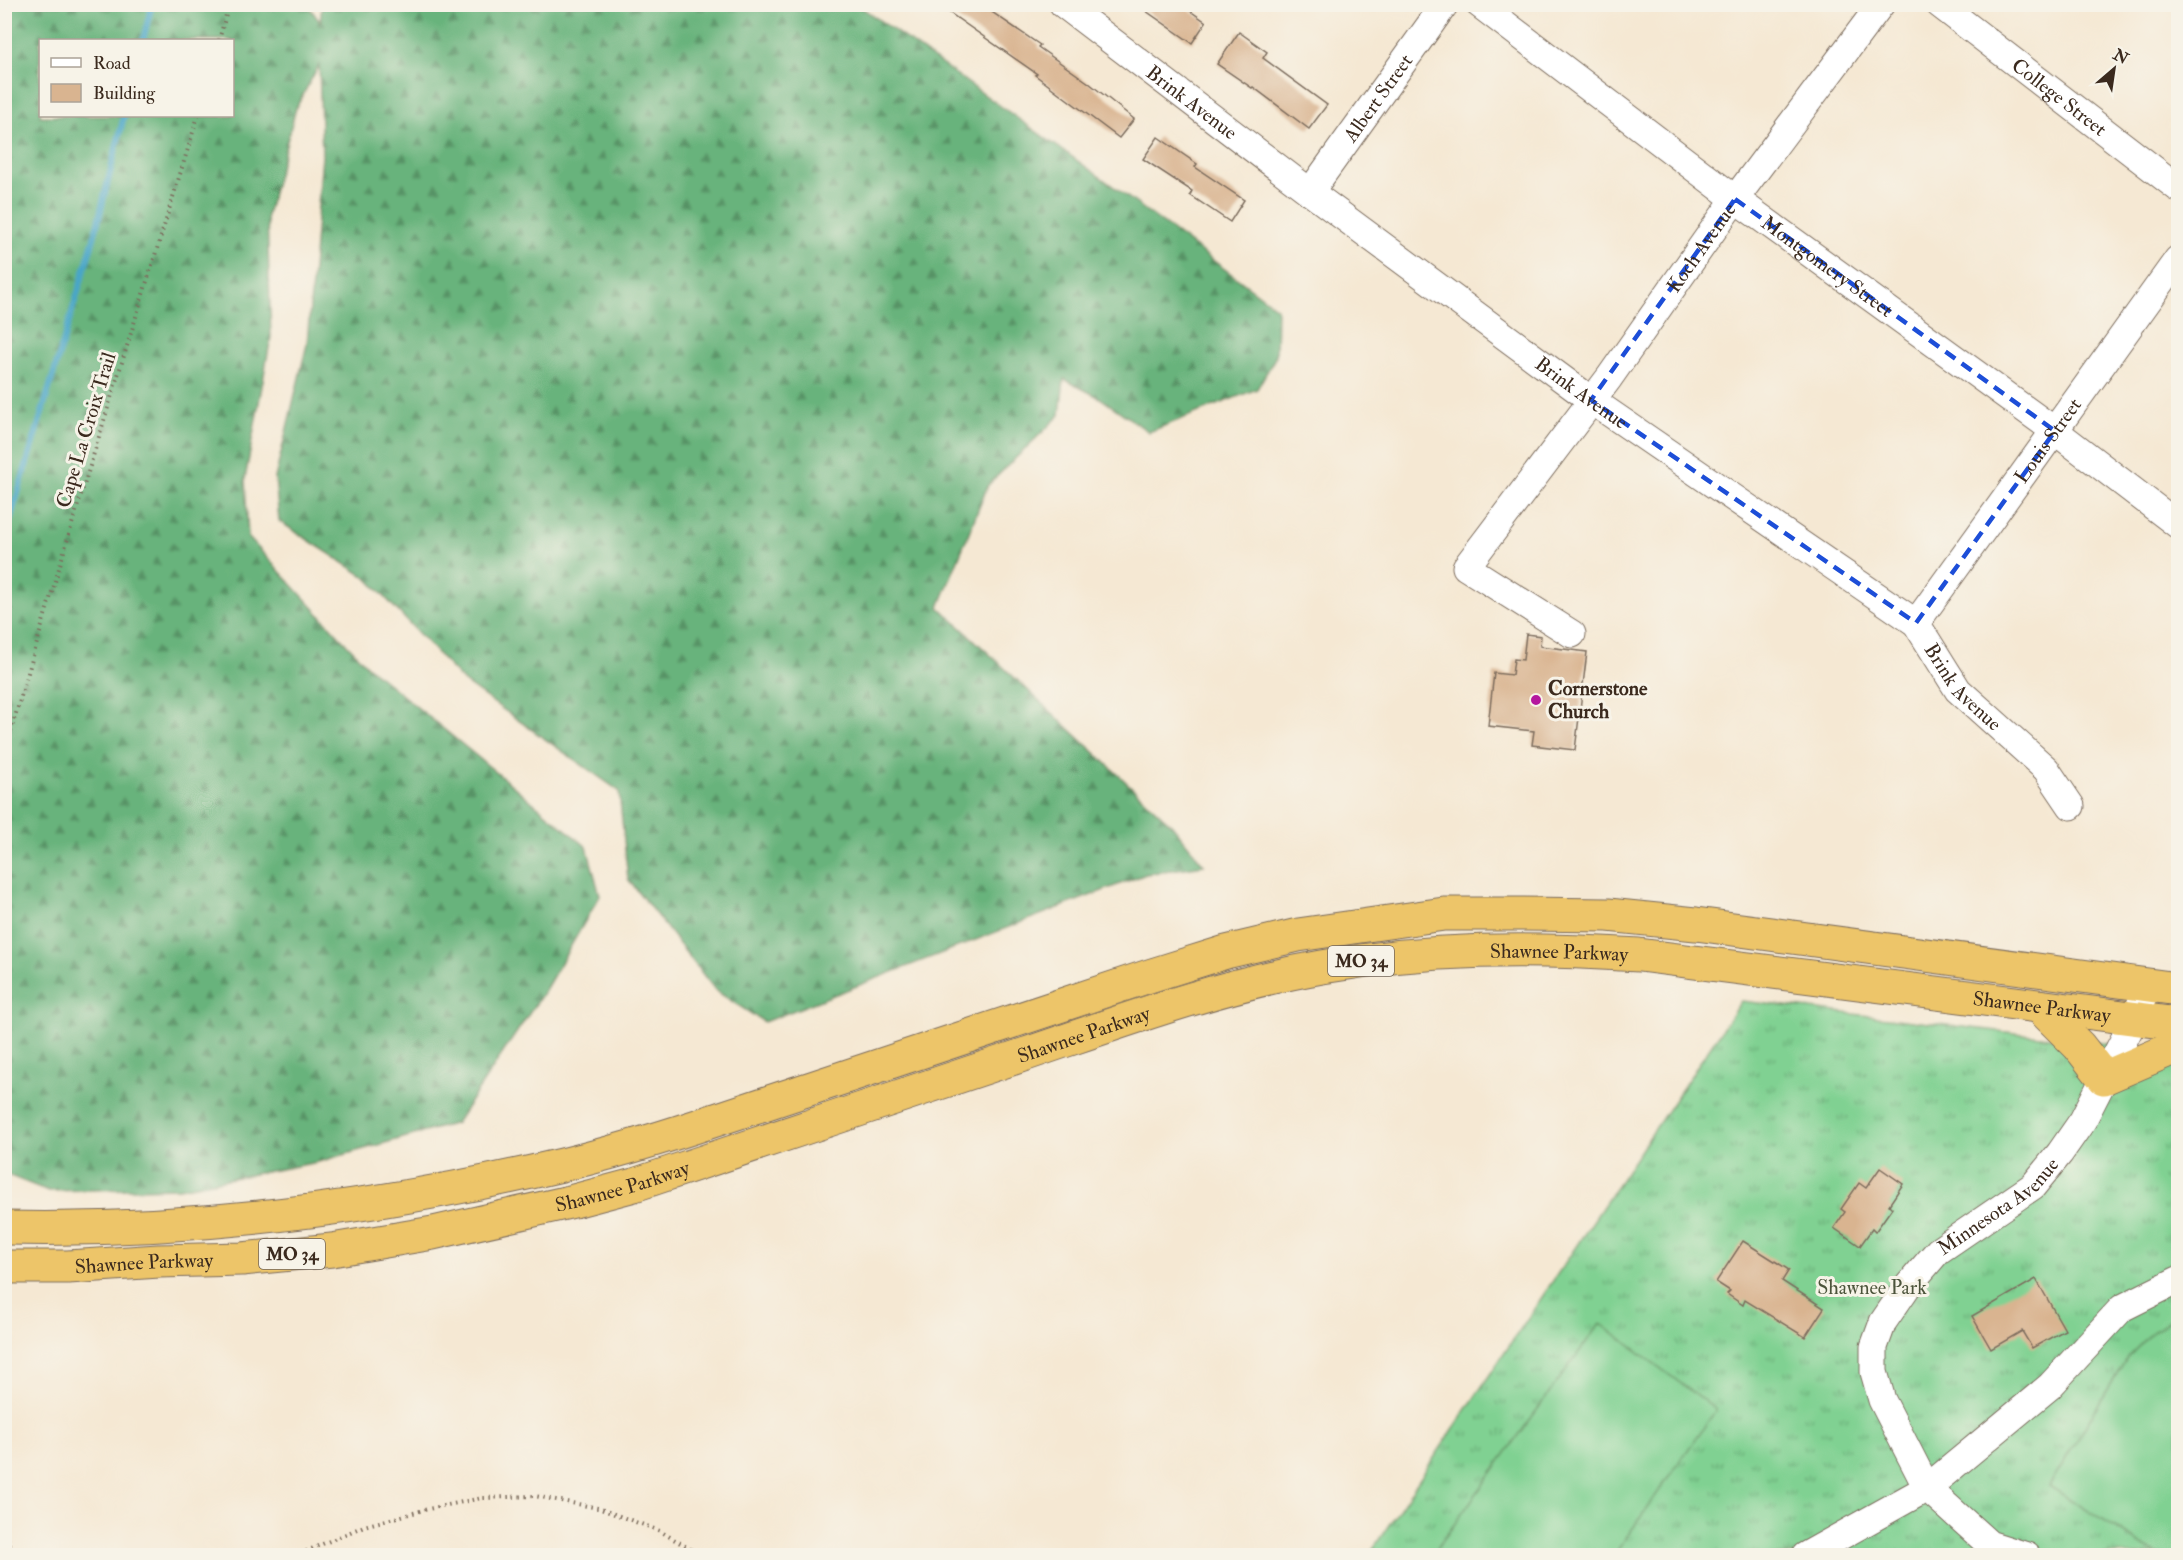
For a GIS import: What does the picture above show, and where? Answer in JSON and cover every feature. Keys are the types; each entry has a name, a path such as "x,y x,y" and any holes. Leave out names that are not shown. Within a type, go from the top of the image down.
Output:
{"highway":[{"name":"Shawnee Parkway","path":"4,1228 220,1222 322,1211 398,1199 563,1165 673,1134 1226,952 1298,935 1444,914 1608,915 1696,924 2163,987"},
{"name":"Shawnee Parkway","path":"4,1267 68,1267 242,1259 333,1250 433,1233 634,1185 1156,1010 1247,983 1322,967 1412,954 1480,949 1566,950 1640,955 2178,1024"},
{"path":"2040,1006 2079,1046 2104,1078 2178,1046"}],"street":[{"name":"Brink Avenue","path":"1064,4 1310,192 1591,400 1916,623 1958,690 2046,770 2072,806"},
{"name":"Albert Street","path":"1310,192 1445,4"},
{"name":"Montgomery Street","path":"1479,4 1735,199 2055,431 2178,525"},
{"name":"Koch Avenue","path":"1572,634 1467,567 1591,400 1735,199 1881,4"},
{"name":"College Street","path":"1939,4 2178,188"},
{"name":"Louis Street","path":"1916,623 2178,259"},
{"name":"Minnesota Avenue","path":"1927,1488 1882,1400 1874,1372 1874,1347 1883,1322 1907,1287 1938,1251 2032,1186 2060,1153 2083,1120 2135,1018 2163,987"},
{"path":"1806,1556 1927,1488 2050,1386 2122,1308 2178,1280"},
{"path":"1927,1488 1989,1544 2027,1556"}],"path":[{"path":"219,39 229,4"},
{"name":"Cape La Croix Trail","path":"4,754 198,117"},
{"path":"295,1556 364,1526 428,1509 482,1498 535,1496 598,1508 660,1531 702,1556"},
{"path":"4,1527 14,1556"}],"highlighted area":[{"path":"1735,199 2055,431 1916,623 1591,400"}],"green space":[{"path":"5,5 308,5 320,22 322,5 858,5 1106,181 1277,308 1276,356 1257,389 1149,432 1100,398 1064,379 1060,415 988,485 939,607 1172,825 1204,865 1146,874 764,1022 716,991 628,879 619,791 464,682 367,578 279,521 275,478 307,344 322,156 319,65 296,108 267,215 271,337 245,479 248,537 367,666 587,847 600,896 545,990 456,1123 318,1162 179,1188 48,1191 5,1174"},
{"name":"Shawnee Park","path":"1741,1001 2178,1052 2178,1555 1368,1556"},
{"path":"2178,1315 2178,1555 2158,1555 2049,1486 2127,1358 2155,1330"},
{"path":"1600,1323 1716,1410 1614,1555 1432,1555"}],"building":[{"path":"937,4 980,4 1040,45 1038,47 1134,119 1119,138 1035,75 1037,74"},
{"path":"1136,4 1180,4 1206,22 1192,43"},
{"path":"1239,32 1267,52 1263,58 1327,105 1309,129 1253,87 1217,64"},
{"path":"1158,137 1197,164 1195,167 1244,200 1230,222 1190,195 1192,191 1143,159"},
{"name":"Cornerstone Church","path":"1526,634 1541,636 1540,646 1587,652 1575,750 1532,745 1534,731 1488,726 1494,673 1512,675 1514,659 1523,660"},
{"path":"1880,1168 1903,1184 1889,1205 1892,1208 1875,1232 1872,1229 1860,1246 1834,1228 1845,1212 1841,1209 1859,1183 1866,1188"},
{"path":"1743,1241 1789,1270 1782,1281 1824,1308 1805,1337 1745,1300 1743,1305 1727,1294 1730,1291 1716,1282"},
{"path":"2036,1279 2065,1330 2032,1348 2022,1331 1991,1349 1972,1316"}],"waterway":[{"path":"143,39 152,4"},
{"path":"4,540 94,238 124,117"}],"place":[{"name":"Cornerstone Church","path":"1536,700"}]}
